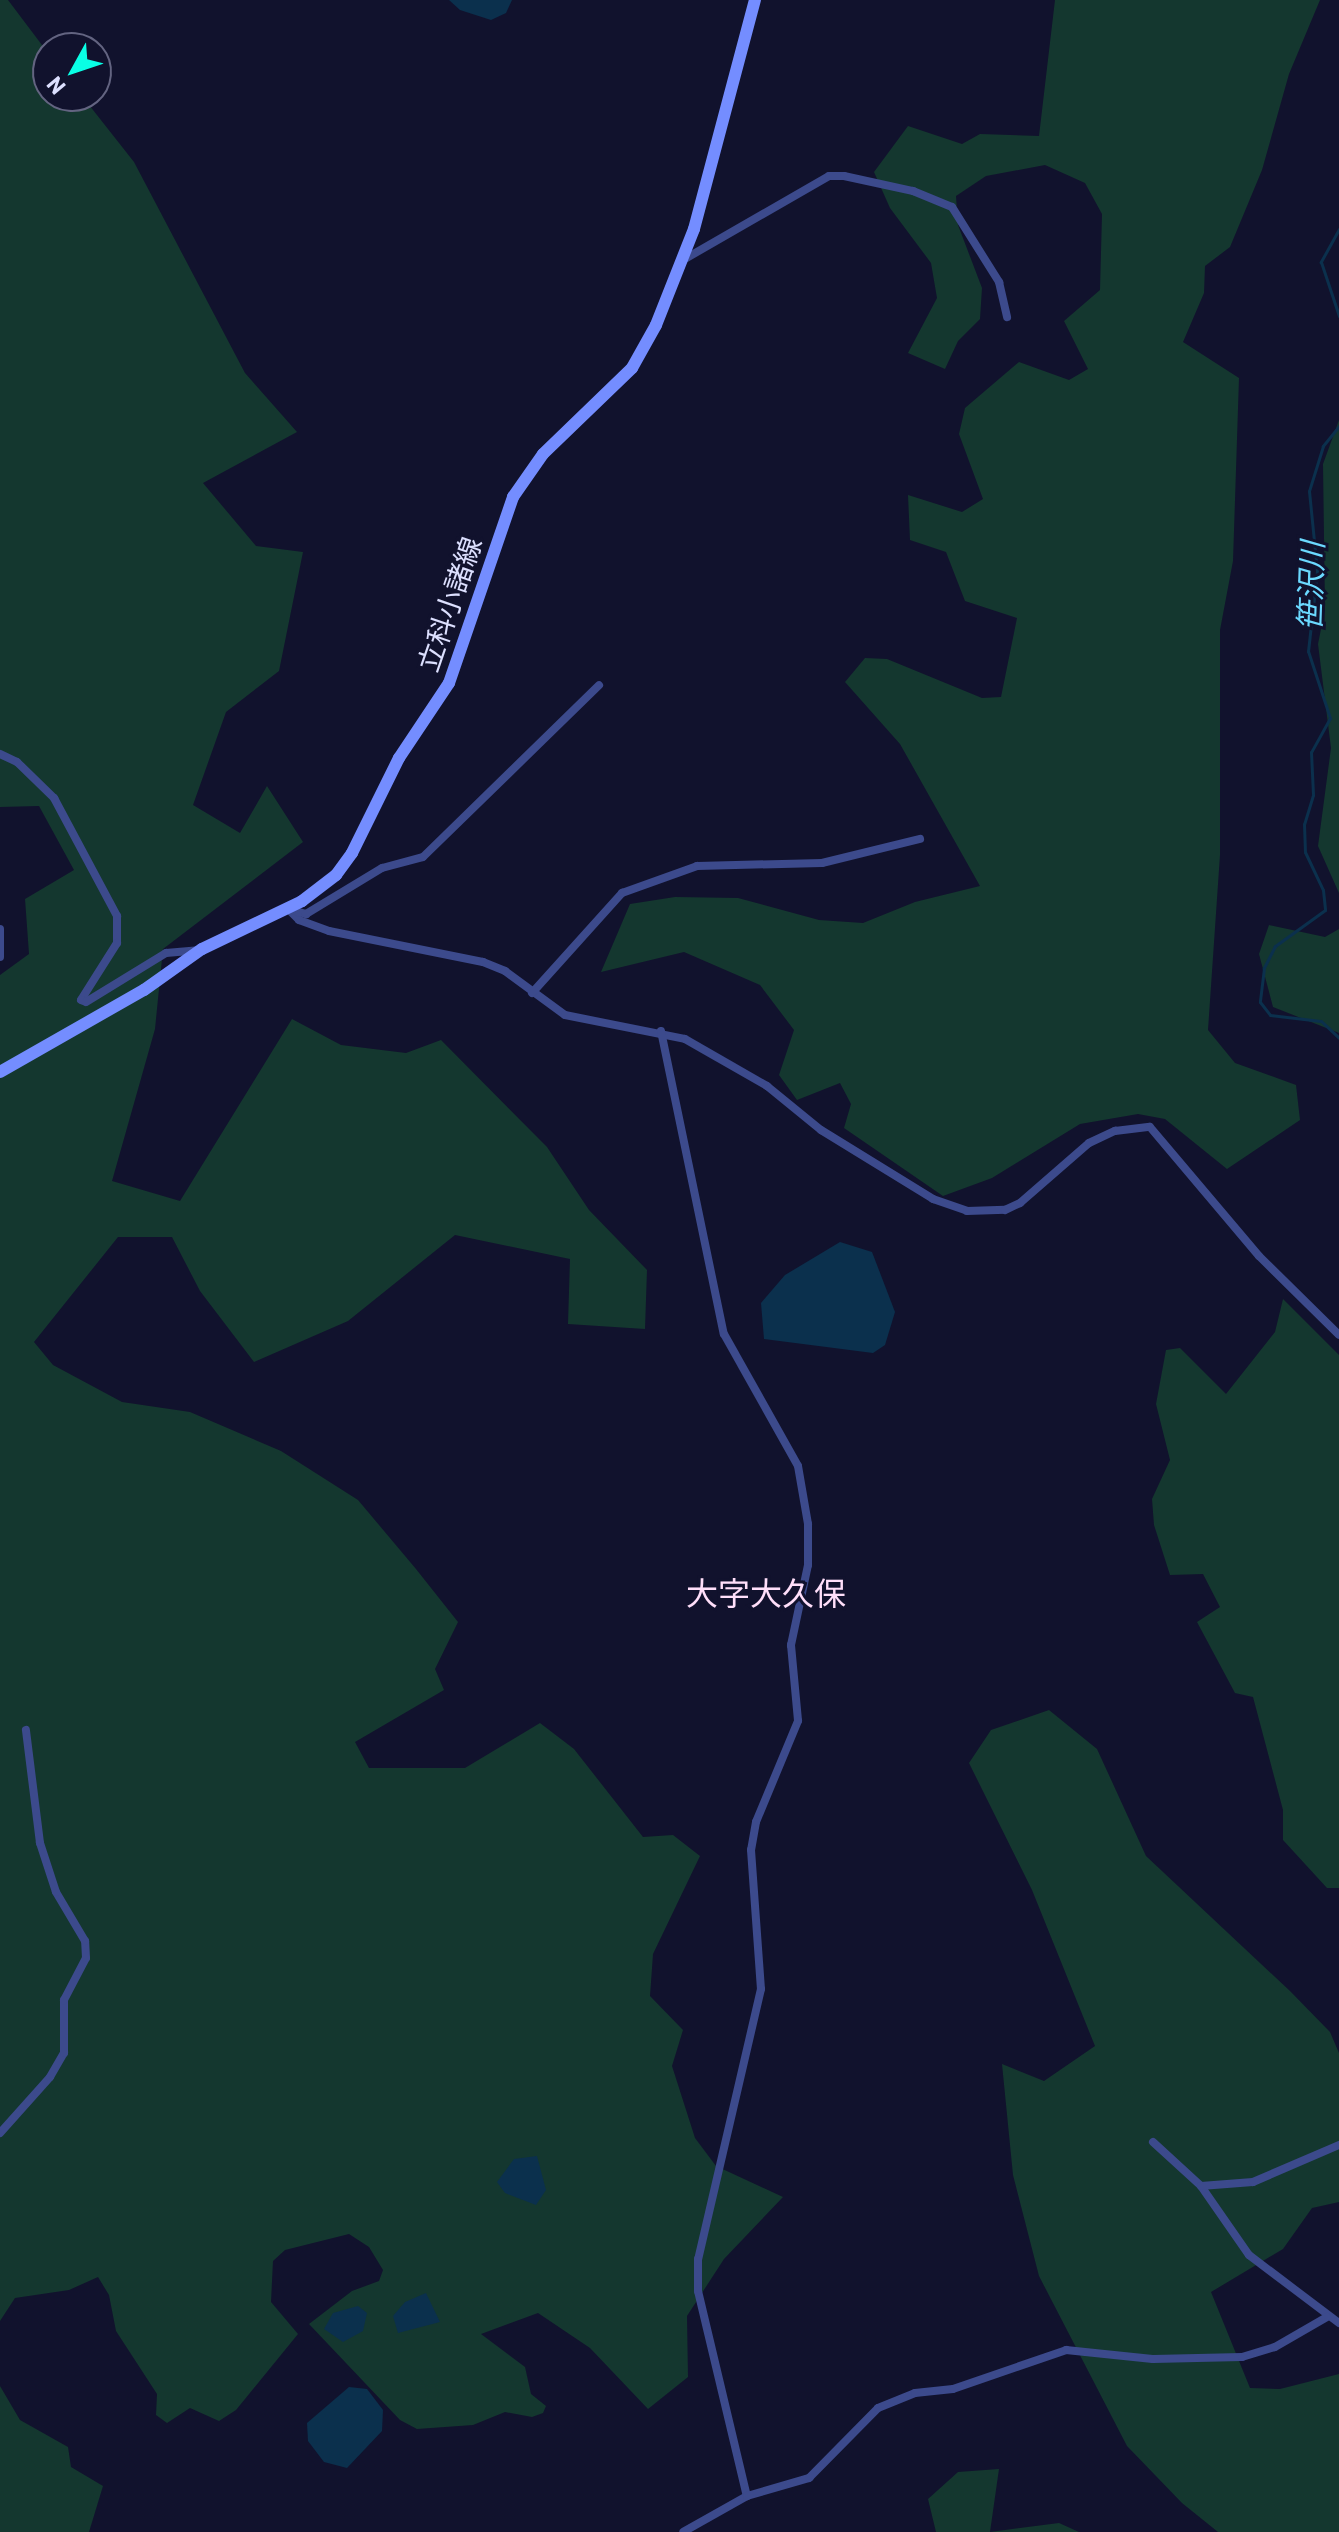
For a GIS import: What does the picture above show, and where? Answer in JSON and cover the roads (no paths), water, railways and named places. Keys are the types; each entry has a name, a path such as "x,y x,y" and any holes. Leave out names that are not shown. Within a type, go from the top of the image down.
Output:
{"main road":[{"name":"立科小諸線","path":"0,1072 144,990 202,949 287,908 336,875 352,853 399,758 449,683 513,497 543,454 632,368 683,260 755,0"}],"street":[{"path":"683,260 829,176 844,176 913,191 952,207 999,282 1007,317"},
{"path":"287,908 306,914 382,868 423,857 599,685"},
{"path":"0,754 17,762 54,798 117,916 117,943 81,1000 86,1002 166,953 202,949"},
{"path":"532,993 622,893 634,888 697,866 822,863 920,839"},
{"path":"287,908 299,920 329,931 483,962 505,971 547,1007 578,1020 661,1031 718,1055 821,1130 933,1199 967,1211 1005,1210 1020,1203 1089,1143 1115,1131 1150,1127 1259,1256 1339,1335"},
{"path":"0,929 0,957"},
{"path":"661,1031 724,1334 798,1466 807,1512 808,1565 791,1645 798,1721 756,1822 751,1850 761,1989 698,2259 700,2301 747,2496"},
{"path":"0,2133 50,2077 64,2053 64,2000 86,1958 85,1941 56,1892 40,1843 26,1730"},
{"path":"1153,2142 1201,2186 1249,2255 1327,2317 1339,2323"},
{"path":"1201,2186 1253,2182 1339,2145"},
{"path":"683,2532 747,2496 809,2478 878,2408 915,2393 953,2389 1066,2350 1153,2359 1242,2357 1275,2347 1327,2317"}],"water":[{"path":"449,0 512,0 506,13 491,20 460,10"},
{"path":"840,1242 872,1252 895,1312 885,1345 873,1353 764,1339 761,1303 785,1275"},
{"path":"537,2156 546,2190 536,2205 505,2193 497,2182 514,2159"},
{"path":"426,2293 440,2322 398,2333 393,2316 405,2302"},
{"path":"358,2306 367,2313 363,2331 343,2342 324,2329 333,2313"},
{"path":"349,2387 367,2389 383,2410 382,2431 347,2468 324,2462 308,2441 307,2423"}],"waterway":[{"name":"笹沢川","path":"1339,229 1321,262 1339,316"},
{"name":"笹沢川","path":"1339,426 1323,446 1309,491 1317,571 1308,651 1330,718 1311,752 1313,795 1304,824 1305,852 1323,890 1325,910 1275,946 1264,968 1260,1002 1270,1015 1321,1021 1339,1038"}],"district":[{"name":"大字大久保","path":"766,1592"}]}
